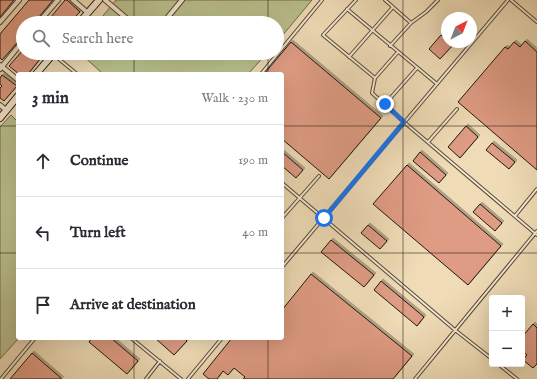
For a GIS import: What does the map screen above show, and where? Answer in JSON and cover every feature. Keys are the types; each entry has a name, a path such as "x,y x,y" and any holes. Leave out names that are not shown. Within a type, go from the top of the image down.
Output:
{"street":[{"path":"0,22 19,0"},
{"path":"44,16 58,0"},
{"path":"73,0 88,13"},
{"path":"86,16 99,0"},
{"path":"106,0 124,16"},
{"path":"169,16 182,0"},
{"path":"16,49 1,67 16,78"},
{"path":"38,72 48,60"},
{"path":"0,118 16,98"},
{"path":"0,105 6,110"}],"lane":[{"path":"284,46 322,0"},
{"path":"356,0 323,36 375,78"},
{"path":"385,0 410,24"},
{"path":"390,46 410,24 426,12 438,0"},
{"path":"284,265 508,0"},
{"path":"511,0 537,22"},
{"path":"349,57 393,7"},
{"path":"347,9 436,84"},
{"path":"398,52 375,78 372,93 404,122 536,233 415,379"},
{"path":"62,60 75,72"},
{"path":"263,72 273,60"},
{"path":"385,104 417,68"},
{"path":"428,142 457,109"},
{"path":"284,216 319,176"},
{"path":"284,185 455,330 489,357"},
{"path":"515,216 537,189"},
{"path":"1,379 34,340"},
{"path":"134,340 181,379"},
{"path":"188,379 220,340"},
{"path":"146,379 160,361"},
{"path":"502,367 516,379"}],"green space":[{"path":"116,0 312,0 284,34 284,16 103,16"},
{"path":"88,60 261,60 250,72 101,72"},
{"path":"11,115 16,120 17,340 0,359 0,127"}],"building":[{"path":"0,0 14,0 0,17"},
{"path":"29,0 53,0 40,16 16,16 16,44 2,60 0,58 0,34"},
{"path":"65,0 67,0 80,12 76,16 52,16"},
{"path":"441,35 441,48 450,48 440,59 429,49"},
{"path":"525,41 537,52 537,170 458,102 505,47 508,49 514,42 520,47"},
{"path":"291,42 381,118 329,179 284,141 284,72 266,72 276,60 284,60 284,50"},
{"path":"16,58 16,60 39,60 30,72 16,72 9,66"},
{"path":"2,75 16,85 4,101 0,98 0,88 2,86 0,84 0,78"},
{"path":"466,126 478,137 460,158 448,147"},
{"path":"492,143 515,162 509,169 486,150"},
{"path":"420,152 446,175 439,183 413,161"},
{"path":"284,154 303,170 296,178 284,168"},
{"path":"407,165 501,246 468,285 373,204"},
{"path":"480,204 502,223 495,231 473,212"},
{"path":"368,225 387,241 380,249 361,233"},
{"path":"331,240 374,275 364,287 321,252"},
{"path":"311,274 412,356 393,379 243,379 245,377 234,368 228,375 223,371 217,379 209,379 203,374 230,340 284,340 284,308"},
{"path":"381,281 424,317 417,326 374,290"},
{"path":"533,324 537,328 537,364 533,368 525,362 527,355 525,353 525,333"},
{"path":"90,340 113,340 138,361 127,374 89,342"},
{"path":"157,340 186,340 187,341 174,355"},
{"path":"32,353 62,379 10,379"}],"route":[{"path":"324,218 404,122 385,104"}]}
